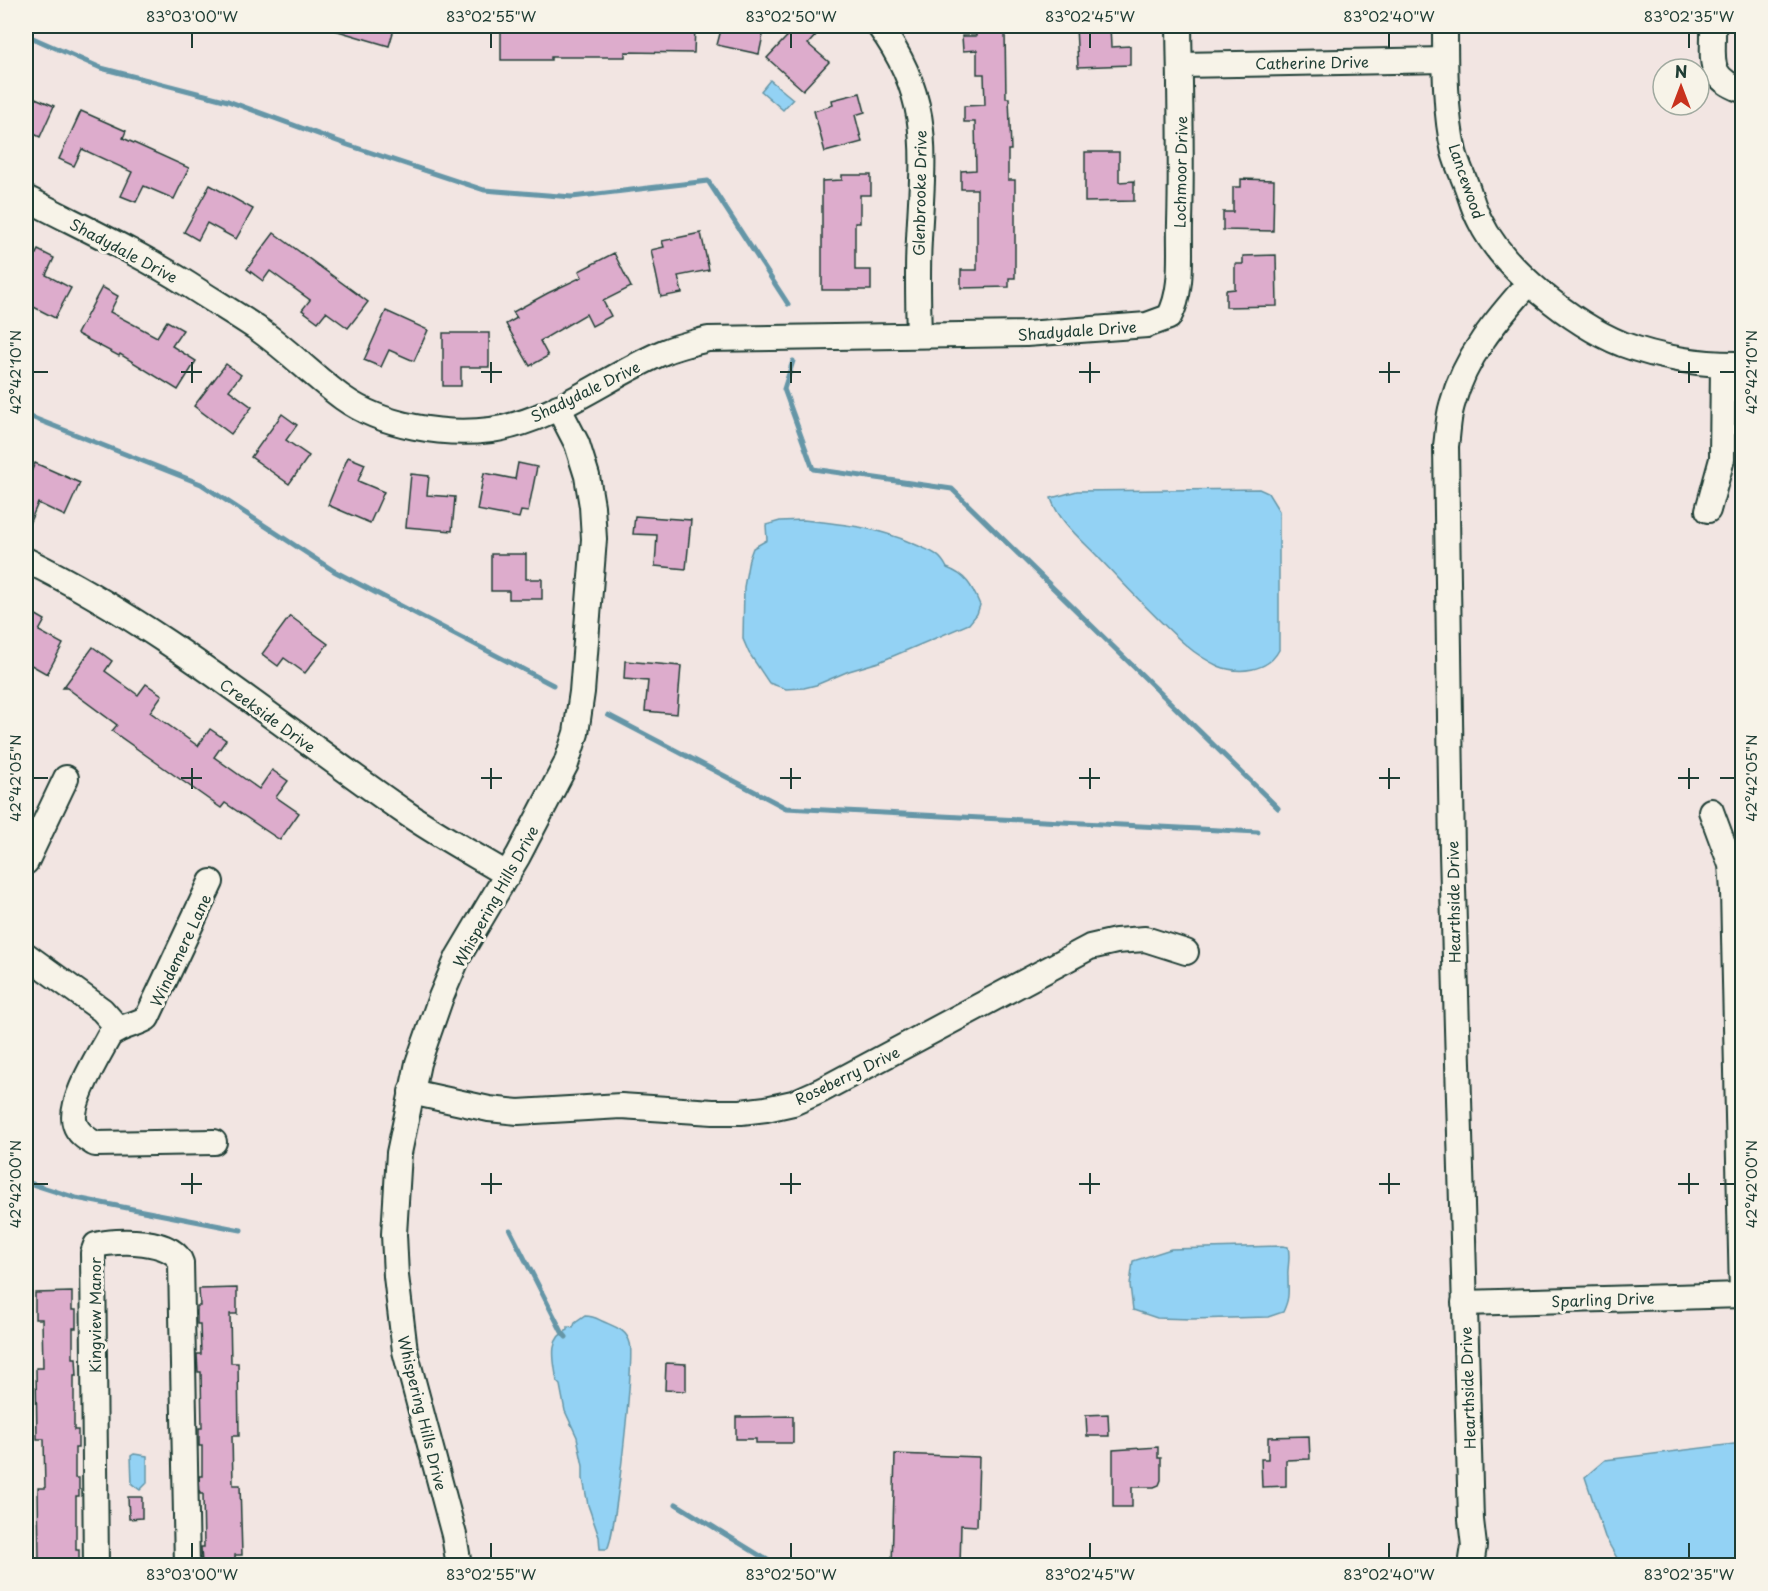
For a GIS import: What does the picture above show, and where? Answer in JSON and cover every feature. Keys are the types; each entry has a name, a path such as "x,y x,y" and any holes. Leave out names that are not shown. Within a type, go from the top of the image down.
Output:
{"street":[{"name":"Glenbrooke Drive","path":"879,26 905,68 918,104 923,134 917,272 919,335"},
{"name":"Lochmoor Drive","path":"1169,317 1178,294 1182,142 1179,26"},
{"name":"Lancewood","path":"1445,26 1445,60 1454,154 1480,222 1510,264 1529,283 1590,327 1621,344 1658,355 1733,364"},
{"path":"1713,26 1714,67 1718,76 1733,86"},
{"name":"Catherine Drive","path":"1180,65 1445,60"},
{"name":"Shadydale Drive","path":"26,198 163,268 259,330 345,399 395,422 428,430 462,432 493,430 528,420 558,407 665,351 708,339 1026,334 1147,325 1169,317"},
{"name":"Hearthside Drive","path":"1477,1559 1471,1520 1464,1303 1452,841 1446,446 1452,405 1467,366 1486,334 1529,283"},
{"path":"1708,510 1722,459 1733,364"},
{"name":"Whispering Hills Drive","path":"459,1566 454,1535 405,1351 394,1234 399,1153 423,1044 459,957 508,875 566,764 576,733 582,692 594,539 587,476 577,444 558,407"},
{"name":"Creekside Drive","path":"26,560 67,580 122,613 191,659 405,813 508,875"},
{"path":"26,862 66,778"},
{"path":"1711,811 1731,866 1733,891 1742,1295"},
{"name":"Windemere Lane","path":"118,1028 140,1023 147,1018 211,882"},
{"name":"Roseberry Drive","path":"411,1092 489,1109 518,1112 621,1106 712,1112 766,1109 793,1103 820,1091 1090,947 1116,941 1145,939 1186,952"},
{"path":"26,955 102,1010 118,1028 109,1036 74,1110 75,1125 83,1136 95,1144 214,1142"},
{"name":"Kingview Manor","path":"96,1566 93,1253 96,1245 106,1242 164,1247 179,1256 181,1263 187,1566"},
{"name":"Sparling Drive","path":"1464,1303 1742,1295"}],"water":[{"path":"770,80 793,99 783,110 761,91"},
{"path":"1259,489 1268,493 1279,511 1279,650 1268,663 1243,670 1218,666 1187,646 1072,530 1059,515 1051,498 1077,491"},
{"path":"803,520 873,530 900,538 933,553 941,558 947,568 964,578 971,587 980,605 977,614 969,624 879,662 849,671 816,685 786,689 769,683 749,653 743,639 744,587 749,559 753,548 767,540 766,525 780,521"},
{"path":"1288,1247 1289,1255 1288,1295 1283,1312 1268,1317 1191,1319 1157,1318 1133,1310 1130,1285 1133,1261 1171,1249"},
{"path":"585,1316 594,1317 619,1329 626,1334 630,1343 630,1380 623,1448 615,1515 607,1549 600,1549 599,1537 588,1505 577,1437 565,1411 560,1385 557,1382 553,1353 554,1345 561,1334 568,1330 568,1327 573,1328 575,1323"},
{"path":"1742,1443 1742,1565 1621,1565 1605,1537 1585,1477 1605,1460"},
{"path":"134,1454 147,1456 147,1483 140,1490 132,1484 131,1456"}],"building":[{"path":"332,26 395,26 389,46 331,29"},
{"path":"501,26 575,28 575,26 695,26 694,53 625,52 625,57 501,60"},
{"path":"722,26 765,26 759,54 717,45"},
{"path":"797,26 805,26 816,35 808,44 829,62 803,90 767,58"},
{"path":"1076,26 1110,26 1111,47 1130,46 1130,65 1078,67"},
{"path":"1005,31 1006,98 1009,98 1011,150 1008,150 1008,180 1015,180 1015,278 1009,278 1009,287 961,288 961,270 977,270 977,189 961,189 961,171 976,170 975,122 964,122 964,106 985,105 984,74 977,74 977,50 963,51 962,36 976,36 976,32"},
{"path":"860,93 865,112 855,115 862,142 825,152 814,111 833,105 832,100"},
{"path":"26,94 54,106 40,137 26,130"},
{"path":"81,111 126,131 123,138 189,168 174,199 144,186 136,202 121,196 132,172 82,149 74,166 59,159"},
{"path":"1085,152 1119,152 1119,182 1134,181 1134,201 1085,202"},
{"path":"842,175 871,175 871,195 860,195 860,223 855,223 855,270 871,270 871,290 822,290 822,181 842,180"},
{"path":"1241,179 1274,180 1273,231 1223,230 1223,212 1233,212 1233,187 1241,187"},
{"path":"210,185 253,209 236,239 207,223 198,240 184,232"},
{"path":"274,233 368,302 348,328 326,312 318,322 302,310 310,300 270,271 263,281 247,269"},
{"path":"701,233 709,270 678,276 682,293 661,297 651,250 664,247 662,241"},
{"path":"38,250 54,258 46,275 71,288 55,318 26,303 26,274"},
{"path":"614,253 631,287 603,301 611,316 592,326 586,314 540,341 548,356 530,366 506,324 517,318 513,312 582,277 579,271"},
{"path":"1276,255 1277,306 1226,307 1226,290 1235,289 1235,264 1243,264 1243,256"},
{"path":"102,287 118,296 110,312 157,337 167,321 183,330 172,346 196,361 178,390 120,354 119,356 77,334"},
{"path":"386,311 428,330 414,361 389,350 381,367 364,360"},
{"path":"443,333 489,333 489,367 461,367 461,386 443,386"},
{"path":"226,364 241,375 229,390 252,407 231,434 194,406"},
{"path":"282,414 297,425 286,440 309,456 289,484 251,457"},
{"path":"348,457 365,464 358,481 384,492 370,523 328,505"},
{"path":"35,463 80,483 65,516 38,503 26,531 26,483"},
{"path":"518,463 537,467 528,512 521,511 519,518 477,510 484,473 515,479"},
{"path":"411,474 429,476 427,495 455,497 452,531 406,527"},
{"path":"635,516 691,520 686,569 655,566 657,535 633,534"},
{"path":"491,554 526,554 526,579 542,579 542,599 509,599 509,591 491,591"},
{"path":"26,609 45,620 39,631 63,644 47,674 26,662"},
{"path":"290,616 328,644 305,673 284,658 278,666 262,654"},
{"path":"93,647 112,661 105,671 138,695 146,684 162,695 150,712 198,746 210,729 226,740 214,757 259,789 272,770 288,781 276,797 299,813 280,840 225,803 221,808 112,731 117,725 67,688 63,688"},
{"path":"625,661 681,666 677,714 645,711 648,681 624,679"},
{"path":"237,1288 237,1314 230,1314 231,1363 238,1363 239,1436 232,1436 233,1485 240,1485 242,1555 235,1555 235,1566 202,1565 203,1494 200,1494 199,1476 202,1476 202,1446 199,1446 199,1428 202,1428 201,1372 198,1372 197,1354 201,1354 200,1324 197,1324 197,1306 200,1306 199,1289"},
{"path":"72,1292 72,1310 76,1310 76,1328 73,1328 73,1358 76,1358 77,1376 74,1376 74,1430 78,1430 78,1448 75,1448 75,1478 79,1478 79,1496 76,1496 76,1550 79,1550 79,1566 46,1566 46,1559 39,1559 38,1488 45,1488 44,1439 37,1439 36,1368 43,1368 42,1319 35,1319 35,1293"},
{"path":"666,1363 686,1364 686,1391 665,1390"},
{"path":"1108,1414 1109,1436 1087,1436 1086,1415"},
{"path":"793,1416 793,1443 756,1443 756,1439 736,1439 736,1417"},
{"path":"1309,1436 1310,1459 1286,1460 1286,1486 1262,1487 1261,1459 1268,1459 1268,1437"},
{"path":"1158,1447 1158,1458 1161,1458 1159,1485 1132,1487 1132,1507 1113,1507 1113,1450"},
{"path":"895,1454 979,1457 977,1526 961,1525 960,1566 892,1566"},
{"path":"128,1497 142,1497 142,1518 129,1519"}],"waterway":[{"path":"26,35 101,68 228,101 348,145 484,190 572,197 708,181 788,304"},
{"path":"793,361 784,389 813,469 952,489 1278,808"},
{"path":"26,415 201,484 334,571 553,685"},
{"path":"608,715 786,808 1258,832"},
{"path":"26,1182 76,1198 241,1230"},
{"path":"510,1230 566,1337"},
{"path":"676,1504 777,1566"}]}
